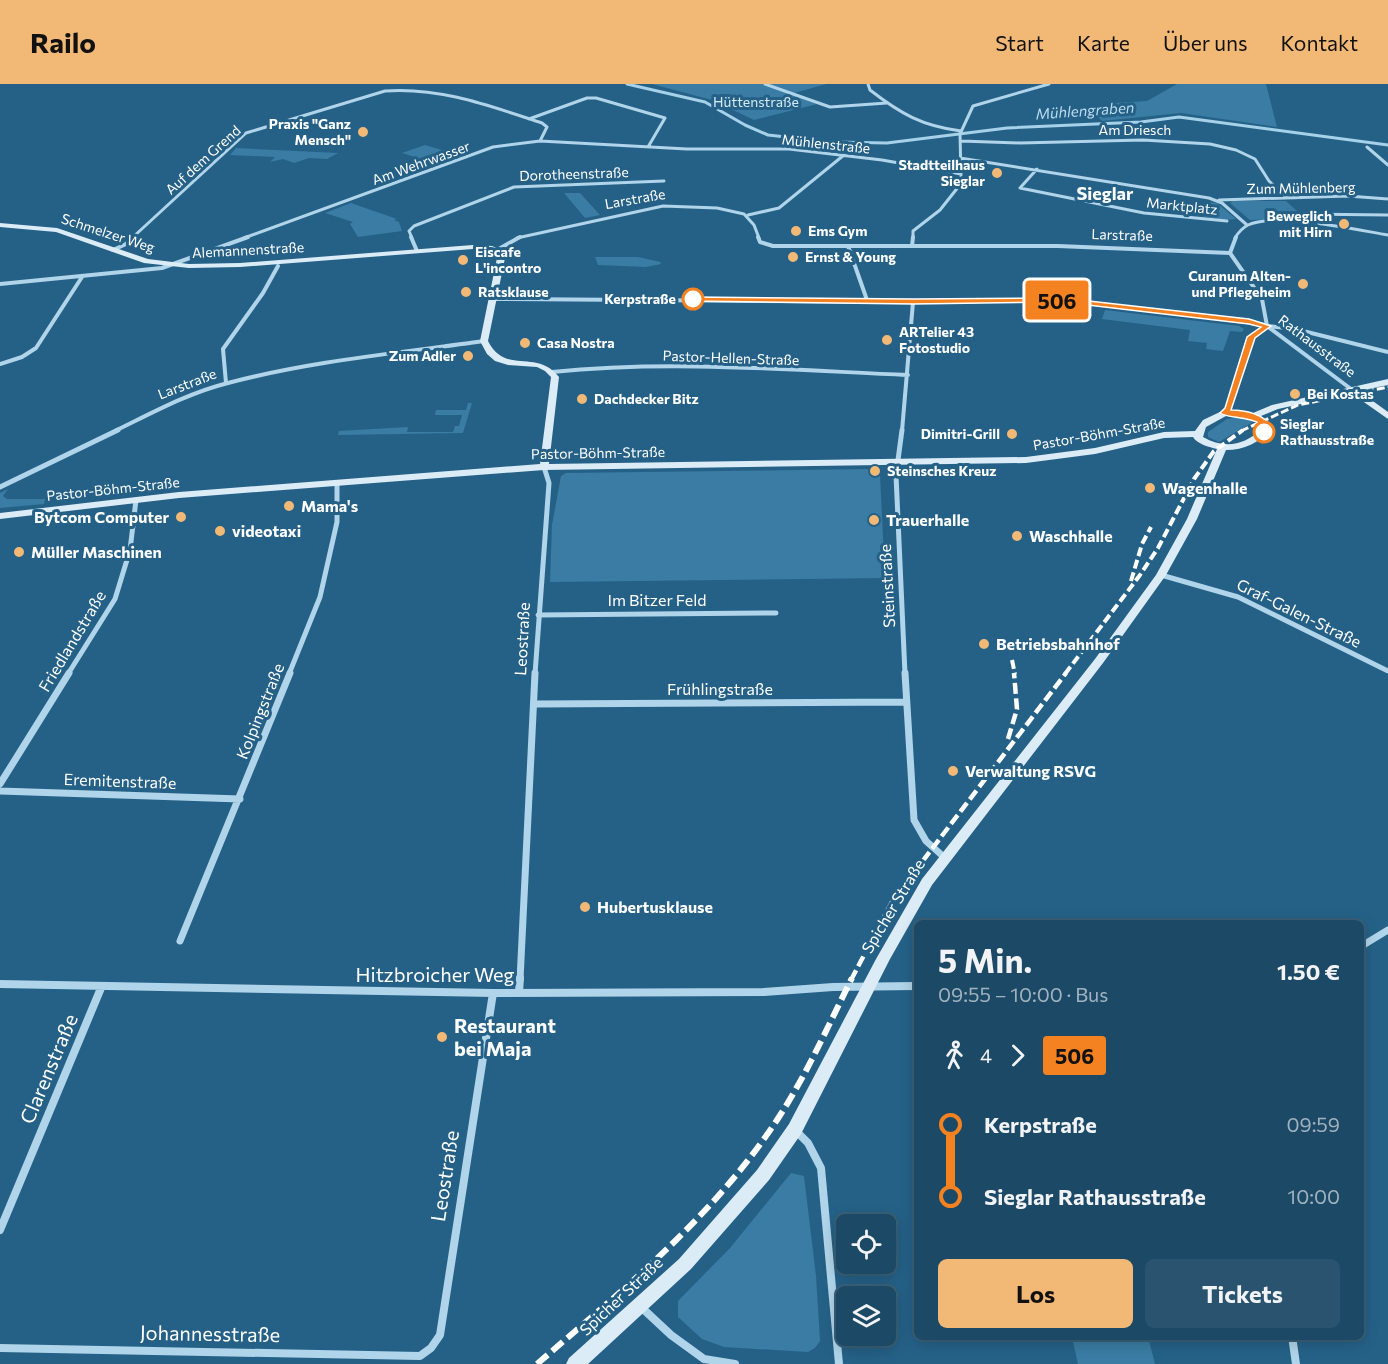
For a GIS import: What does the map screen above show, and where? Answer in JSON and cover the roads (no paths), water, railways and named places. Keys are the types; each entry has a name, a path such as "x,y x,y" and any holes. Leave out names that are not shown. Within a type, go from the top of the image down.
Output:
{"street":[{"path":"765,84 830,107 887,103"},
{"path":"868,84 870,90 917,123 960,136"},
{"path":"912,246 913,231 948,202 959,186 960,136 975,104 1049,84"},
{"name":"Auf dem Grend","path":"114,250 126,244 246,134 385,91 405,87 437,92 529,119"},
{"path":"529,119 587,98 596,98 665,118 648,147"},
{"path":"529,119 547,127 540,141"},
{"name":"Am Driesch","path":"960,136 1022,143 1170,141 1204,143 1255,158 1264,168 1268,180 1286,197"},
{"name":"Am Wehrwasser","path":"172,265 494,147 516,142 540,141 687,149"},
{"path":"1367,147 1388,165"},
{"name":"Mühlenstraße","path":"687,149 789,149 844,155 961,174"},
{"path":"748,215 779,208 844,155"},
{"name":"Marktplatz","path":"960,159 1037,169 1215,200 1226,206 1247,225"},
{"name":"Marktplatz","path":"1037,169 1020,188 1153,215 1227,221"},
{"name":"Dorotheenstraße","path":"417,251 409,231 414,226 514,187 664,181"},
{"name":"Zum Mühlenberg","path":"1215,200 1348,196 1388,199"},
{"name":"Larstraße","path":"497,250 521,236 654,207 717,208 748,215 760,242 767,245 1104,247 1230,253"},
{"name":"Zum Mühlenberg","path":"1301,214 1388,215"},
{"path":"1230,253 1235,239 1247,225 1283,222 1388,235"},
{"name":"Schmelzer Weg","path":"0,225 57,230 147,261 172,265"},
{"path":"848,246 867,300"},
{"name":"Alemannenstraße","path":"0,284 150,270 172,265 240,265 473,247 497,250"},
{"path":"497,250 501,253 501,258 484,341 487,351 495,360 535,365 552,372"},
{"name":"Rathausstraße","path":"1230,253 1262,298 1267,326 1388,416"},
{"path":"226,383 223,349 263,293 278,266"},
{"path":"0,364 22,357 36,348 82,277"},
{"path":"494,299 1076,301 1249,321 1294,329 1388,352"},
{"name":"Steinstraße","path":"913,302 909,375 896,475 906,702 914,820 926,841 945,858"},
{"path":"1225,413 1235,412 1254,417 1267,427 1264,432 1244,446 1222,448 1205,442 1198,438 1197,434 1203,425 1225,413 1229,408 1251,337 1267,326"},
{"name":"Larstraße","path":"0,487 179,400 226,383 291,369 484,341"},
{"name":"Pastor-Hellen-Straße","path":"552,372 592,367 682,366 909,375"},
{"name":"Leostraße","path":"519,992 538,615 549,483 544,467 555,377 552,372"},
{"path":"1254,417 1275,407 1388,382"},
{"name":"Pastor-Böhm-Straße","path":"0,516 136,500 544,467 899,463 1055,458 1164,435 1197,434"},
{"name":"Spicher Straße","path":"575,1364 685,1264 763,1175 795,1129 869,986 927,882 1099,661 1161,575 1192,519 1222,448"},
{"name":"Kolpingstraße","path":"180,941 240,799 320,597 337,522 337,483"},
{"name":"Friedlandstraße","path":"0,784 115,599 134,532 136,500"},
{"name":"Graf-Galen-Straße","path":"1161,575 1238,597 1388,671"},
{"name":"Im Bitzer Feld","path":"538,615 776,613"},
{"name":"Frühlingstraße","path":"535,704 906,702"},
{"name":"Eremitenstraße","path":"0,791 240,799"},
{"path":"1364,945 1388,930"},
{"name":"Hitzbroicher Weg","path":"0,984 493,993 764,992 914,986"},
{"name":"Clarenstraße","path":"0,1230 101,987"},
{"name":"Leostraße","path":"420,1356 431,1348 440,1335 493,993"},
{"path":"795,1129 808,1143 821,1168 838,1364"},
{"path":"640,1305 671,1335 704,1359 735,1364"},
{"path":"1293,1340 1296,1364"},
{"name":"Johannesstraße","path":"0,1348 420,1356"}],"waterway":[{"name":"Mühlengraben","path":"627,84 705,102 745,125 768,135 831,142 887,143 1007,128 1141,122 1179,117 1388,145"}],"railway":[{"path":"1243,430 1298,405 1388,387"},
{"path":"1065,674 1140,575 1158,548 1194,479 1214,451 1243,430"},
{"path":"1131,581 1142,544 1151,527"},
{"path":"1012,660 1015,674"},
{"path":"1008,739 1017,709 1014,673"},
{"path":"851,980 893,900 1066,673"},
{"path":"537,1364 666,1250 725,1188 752,1155 798,1086 851,980"}],"place":[{"name":"Praxis \"Ganz Mensch\"","path":"363,132"},
{"name":"Stadtteilhaus Sieglar","path":"997,173"},
{"name":"Beweglich mit Hirn","path":"1344,224"},
{"name":"Ems Gym","path":"796,231"},
{"name":"Ernst & Young","path":"793,257"},
{"name":"Eiscafe L'incontro","path":"463,260"},
{"name":"Curanum Alten- und Pflegeheim","path":"1303,284"},
{"name":"Ratsklause","path":"466,292"},
{"name":"Kerpstraße","path":"693,299"},
{"name":"ARTelier 43 Fotostudio","path":"887,340"},
{"name":"Casa Nostra","path":"525,343"},
{"name":"Zum Adler","path":"468,356"},
{"name":"Bei Kostas","path":"1295,394"},
{"name":"Dachdecker Bitz","path":"582,399"},
{"name":"Sieglar Rathausstraße","path":"1264,432"},
{"name":"Dimitri-Grill","path":"1012,434"},
{"name":"Steinsches Kreuz","path":"875,471"},
{"name":"Wagenhalle","path":"1150,488"},
{"name":"Mama's","path":"289,506"},
{"name":"Bytcom Computer","path":"181,517"},
{"name":"Trauerhalle","path":"874,520"},
{"name":"videotaxi","path":"220,531"},
{"name":"Waschhalle","path":"1017,536"},
{"name":"Müller Maschinen","path":"19,552"},
{"name":"Betriebsbahnhof","path":"984,644"},
{"name":"Verwaltung RSVG","path":"953,771"},
{"name":"Hubertusklause","path":"585,907"},
{"name":"Restaurant bei Maja","path":"442,1037"}],"district":[{"name":"Sieglar","path":"1105,194"}],"park label":[{"name":"Hüttenstraße","path":"756,102"}]}
